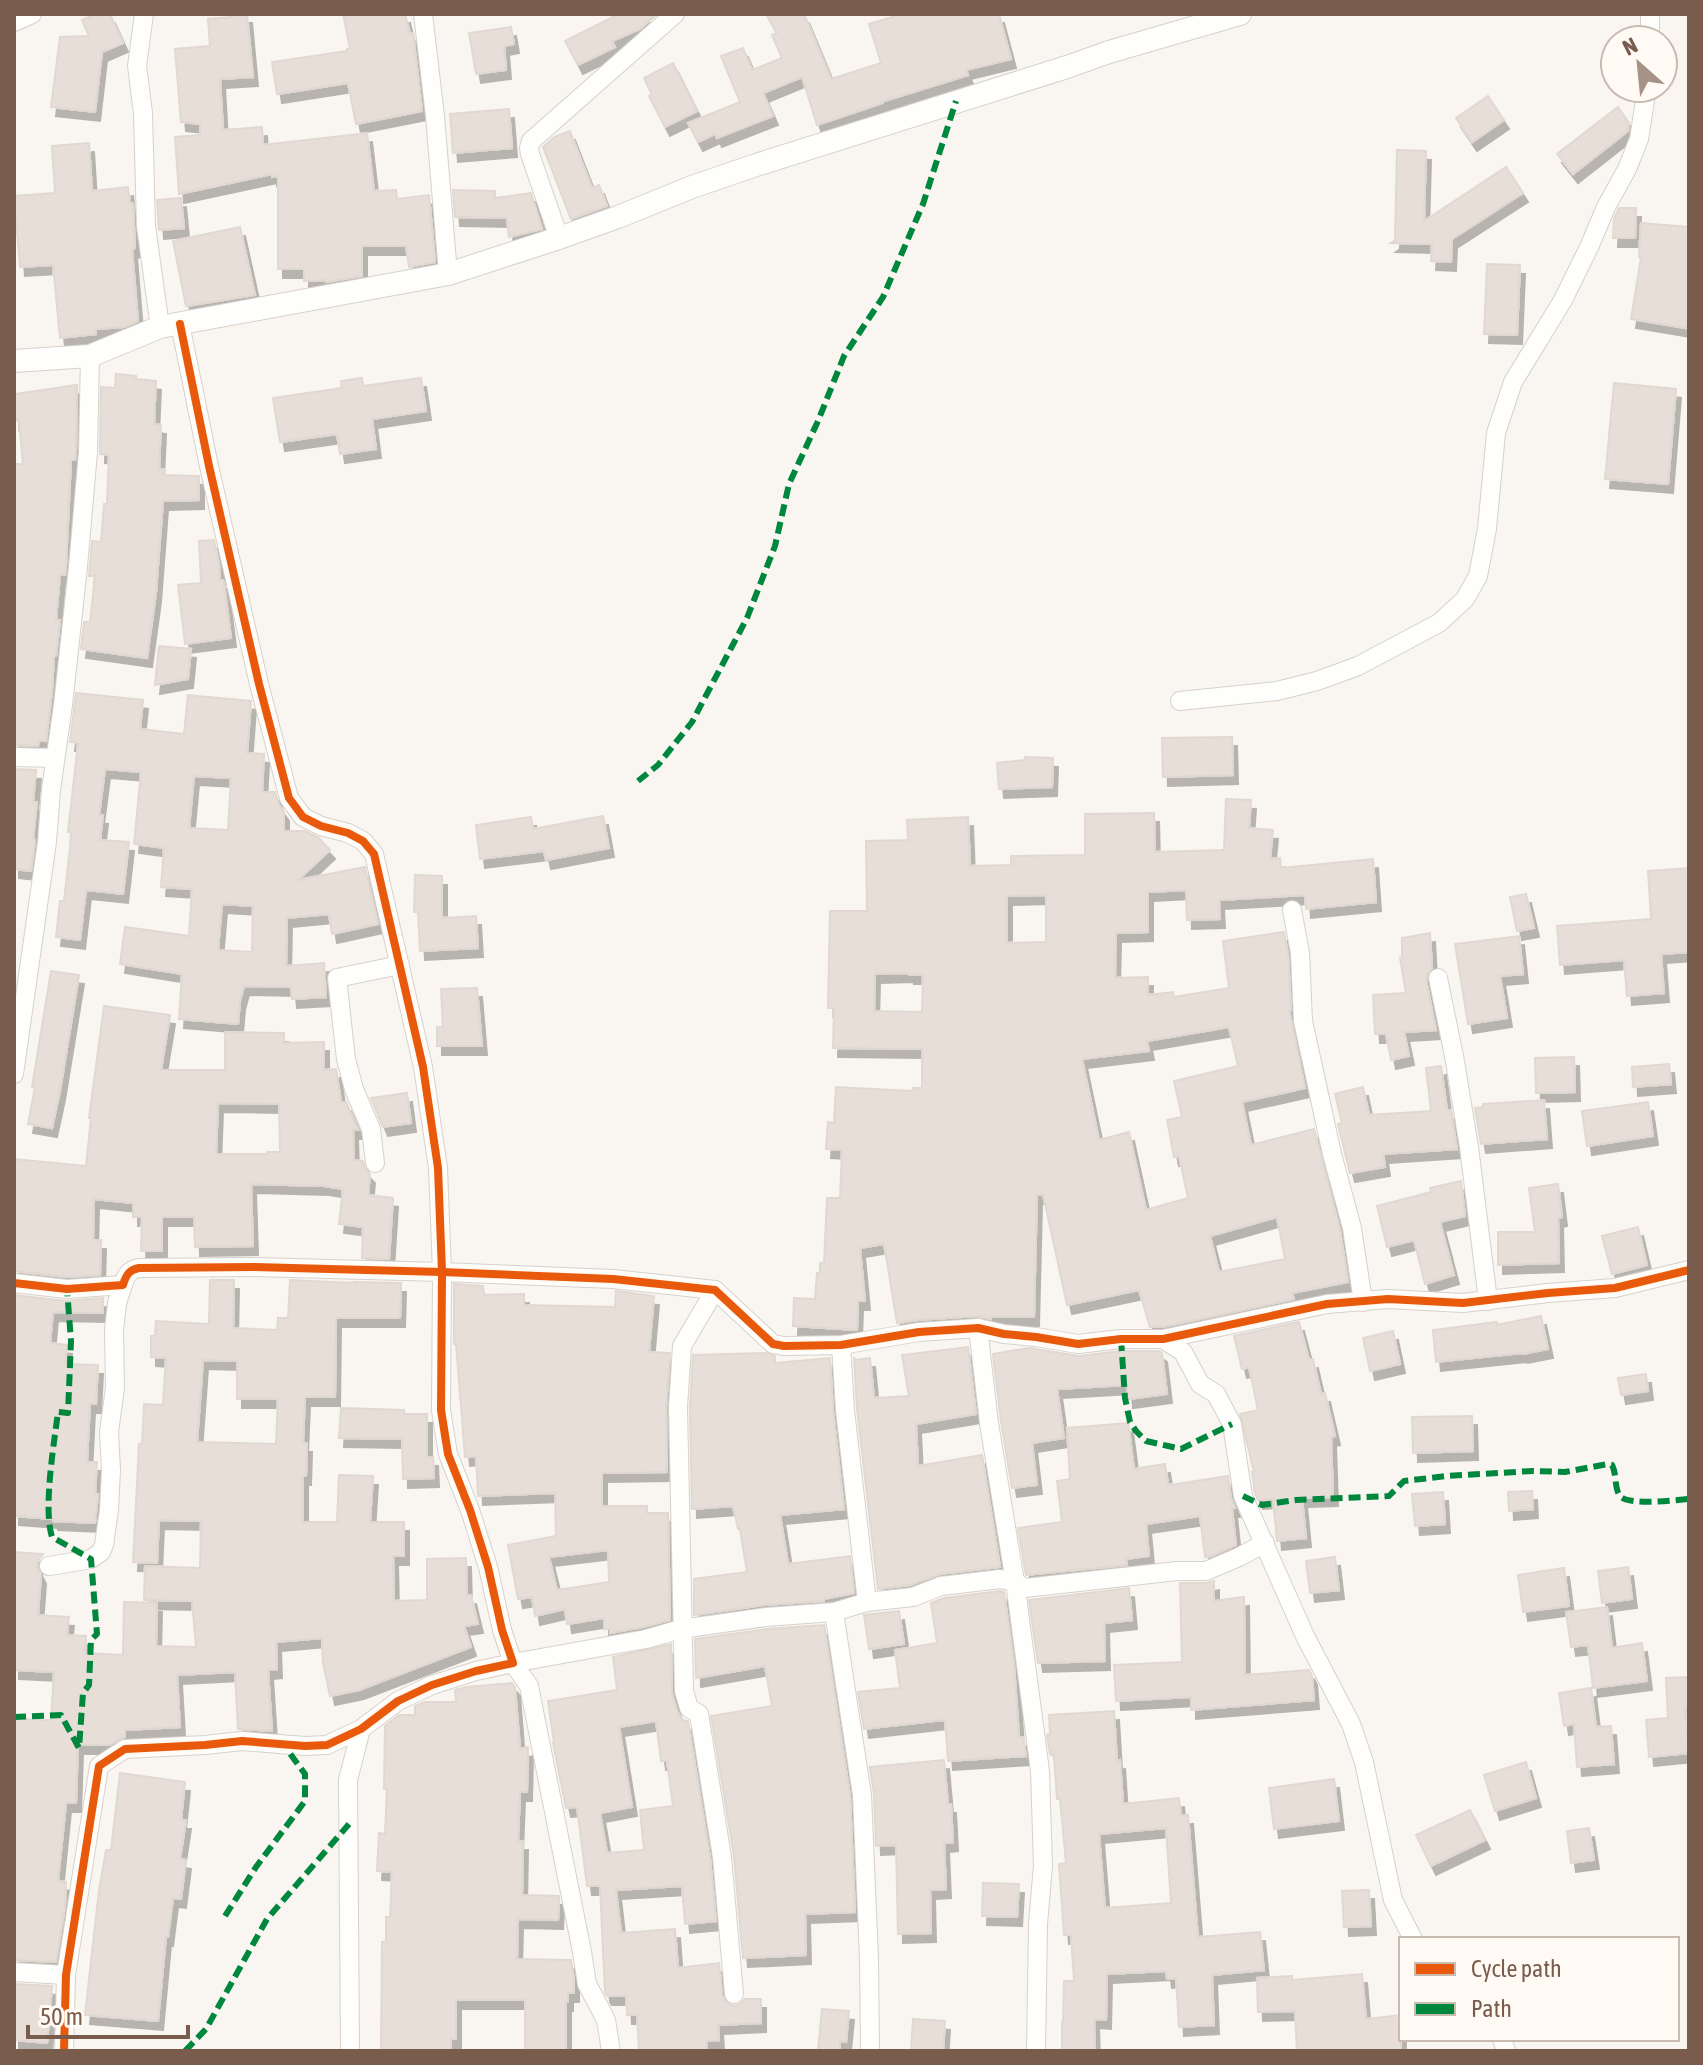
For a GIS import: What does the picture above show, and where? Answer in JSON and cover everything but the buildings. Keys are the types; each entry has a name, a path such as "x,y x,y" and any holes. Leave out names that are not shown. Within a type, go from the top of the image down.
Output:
{"street":[{"path":"14,22 32,14"},
{"path":"144,14 137,66 143,113 146,226 209,466 259,684 289,798 303,817 321,826 348,833 363,841 374,854 423,1067 438,1168 442,1272 441,1410 448,1454 488,1567 513,1663 529,1686 587,1984 606,2020 611,2051"},
{"path":"423,14 448,274"},
{"path":"559,238 530,154 531,141 675,14"},
{"path":"14,361 90,356 170,326 448,274 618,217 743,169 1109,52 1240,14"},
{"path":"1180,701 1277,691 1317,681 1358,666 1439,623 1465,599 1478,576 1487,529 1496,433 1513,382 1563,300 1627,169 1639,139 1644,104"},
{"path":"14,1074 41,889 78,567 88,452 90,356"},
{"path":"14,757 55,758"},
{"path":"1292,910 1300,953 1303,1021 1332,1154 1352,1228 1363,1302"},
{"path":"375,1163 371,1129 348,1068 337,978 400,965"},
{"path":"1438,978 1471,1160 1488,1301"},
{"path":"49,1566 91,1559 101,1552 104,1545 109,1510 109,1432 115,1388 117,1303 127,1275 139,1268 254,1267 442,1272 613,1279 715,1290 773,1344 784,1346 841,1345 919,1332 978,1328 1078,1344 1121,1339 1163,1339 1327,1304 1388,1299 1463,1303 1488,1301 1615,1288 1689,1270"},
{"path":"14,1283 67,1289 123,1285"},
{"path":"715,1290 682,1346 678,1407 681,1629 684,1691 689,1708 699,1714 722,1857 734,1994"},
{"path":"978,1328 1040,1771 1043,1865 1038,1912 1036,2051"},
{"path":"1163,1339 1183,1352 1200,1384 1216,1394 1232,1424 1243,1496 1290,1604 1355,1734 1364,1762 1393,1900 1412,1937"},
{"path":"841,1345 845,1410 867,1602"},
{"path":"64,2051 66,1975 99,1766 125,1749 242,1741 327,1745 361,1729 398,1701 432,1685 513,1663 646,1639 681,1629 766,1617 834,1612 867,1602 913,1597 941,1586 983,1580 1000,1579 1025,1588 1177,1571 1206,1571 1265,1543"},
{"path":"834,1612 862,1795 870,2051"},
{"path":"350,2051 348,1780 361,1729"},
{"path":"14,1972 66,1975"}],"marked path":[{"path":"638,781 658,765 692,722 747,618 775,546 789,484 844,356 883,297 923,204 956,101"},
{"path":"14,1717 61,1715 79,1748 83,1693 89,1685 91,1640 97,1634 91,1559 52,1537 50,1525 50,1476 58,1412 68,1413 71,1341 67,1289"},
{"path":"1121,1339 1130,1422 1146,1441 1181,1449 1232,1424"},
{"path":"1243,1496 1262,1505 1296,1500 1389,1496 1404,1481 1532,1471 1565,1472 1608,1464 1614,1469 1618,1493 1625,1499 1652,1502 1689,1499"},
{"path":"225,1916 256,1867 305,1801 305,1774 283,1744"},
{"path":"185,2051 206,2029 267,1919 349,1824"}],"cycle path":[{"path":"64,2051 66,1975 99,1766 125,1749 242,1741 327,1745 361,1729 398,1701 432,1685 513,1663 488,1567 448,1454 441,1410 442,1272 438,1168 423,1067 374,854 363,841 348,833 321,826 303,817 289,798 259,684 180,324"},
{"path":"14,1283 67,1289 123,1285 128,1274 139,1268 254,1267 613,1279 715,1290 773,1344 784,1346 841,1345 919,1332 978,1328 1078,1344 1121,1339 1163,1339 1327,1304 1388,1299 1463,1303 1615,1288 1689,1270"}]}
